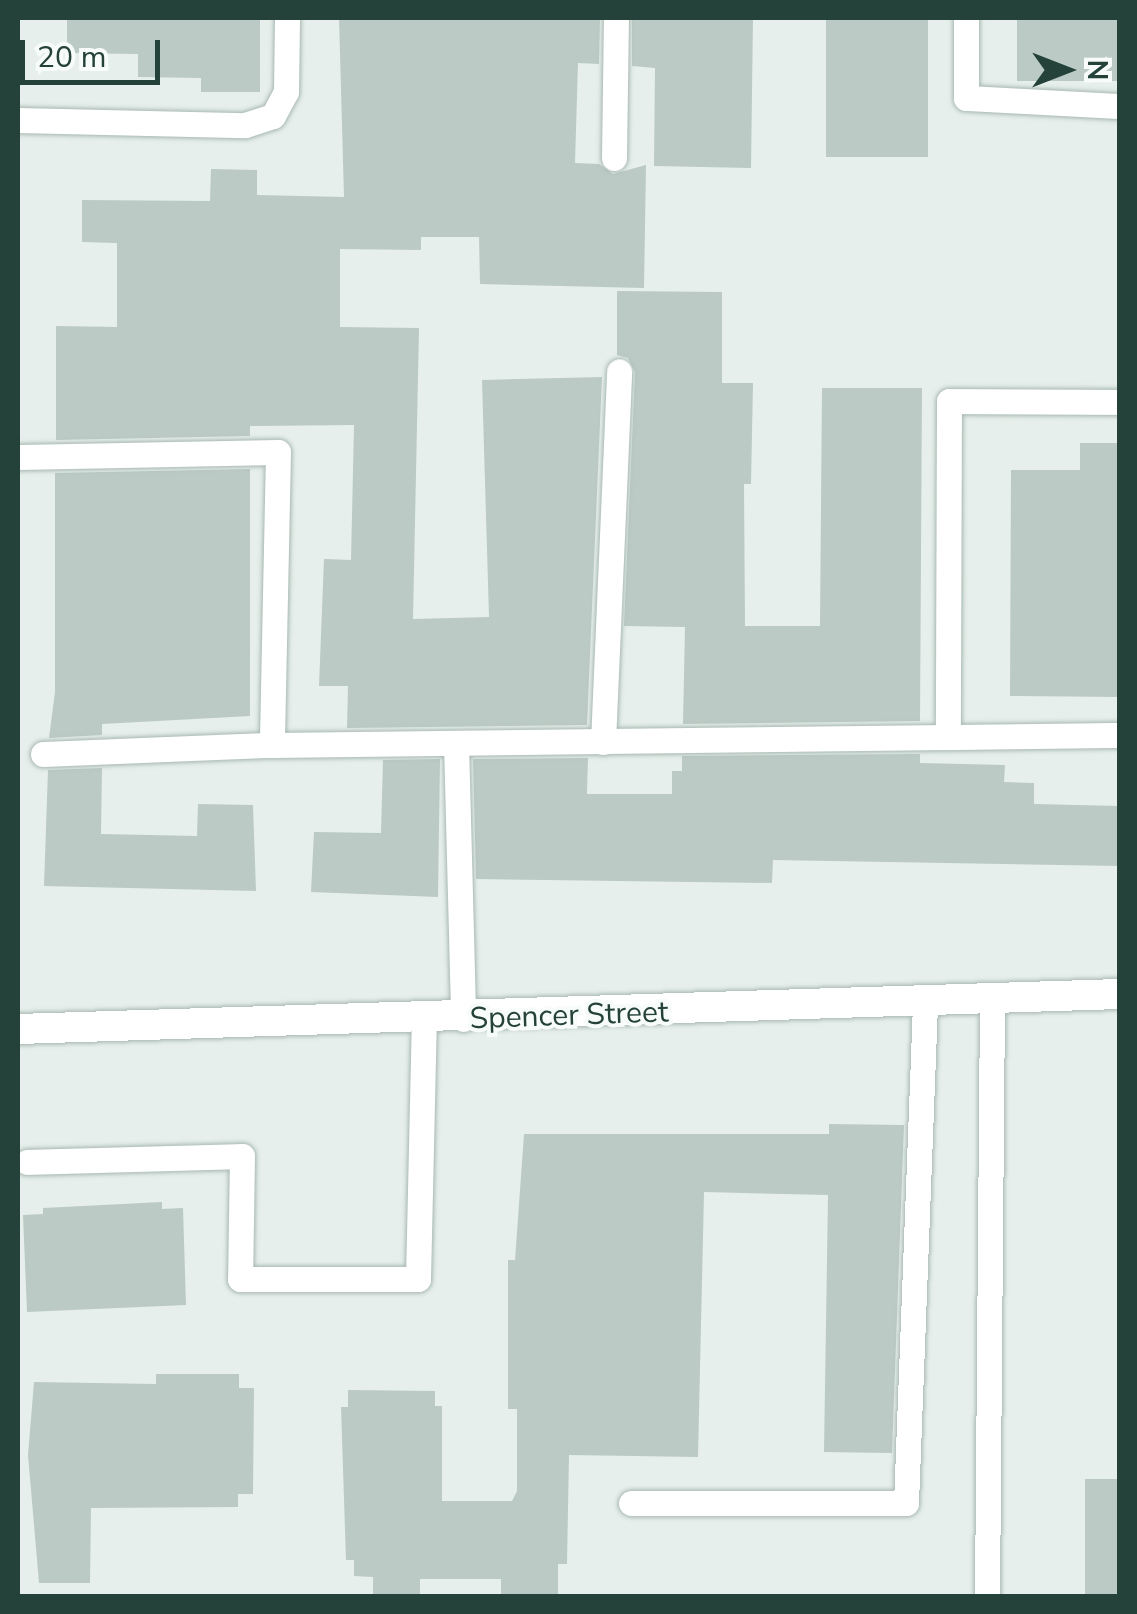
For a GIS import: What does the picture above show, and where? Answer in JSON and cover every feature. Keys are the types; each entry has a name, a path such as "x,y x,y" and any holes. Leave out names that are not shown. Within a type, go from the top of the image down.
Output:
{"street":[{"name":"Spencer Street","path":"18,1030 925,1004 1120,994"}],"lane":[{"path":"18,120 245,125 273,116 286,92 288,18"},
{"path":"614,158 616,18"},
{"path":"966,18 966,98 1120,106"},
{"path":"603,742 619,371"},
{"path":"948,738 949,401 1120,402"},
{"path":"18,457 278,452 272,745"},
{"path":"43,754 272,745 1120,735"},
{"path":"456,743 463,1019"},
{"path":"987,1596 992,1000"},
{"path":"631,1503 906,1503 925,1004"},
{"path":"26,1162 242,1156 240,1280 418,1280 424,1020"}],"building":[{"path":"67,18 260,18 260,92 201,92 201,78 138,77 138,54 67,53"},
{"path":"339,18 600,18 599,64 578,63 575,163 599,164 613,174 646,165 644,288 480,284 479,237 421,237 421,250 340,249 340,327 419,328 413,619 489,617 482,380 602,377 587,725 347,728 348,686 319,686 324,559 351,560 354,425 250,426 250,436 56,440 56,326 117,327 117,243 82,242 82,200 210,201 211,169 257,170 257,195 344,197"},
{"path":"632,18 753,18 751,168 654,166 655,68 632,66"},
{"path":"826,18 928,18 928,157 826,157"},
{"path":"1017,18 1120,18 1120,81 1017,81"},
{"path":"617,291 722,292 722,383 753,383 751,484 744,484 745,626 820,626 822,388 922,388 920,721 683,724 685,627 624,626 635,372 628,358 617,355"},
{"path":"1080,443 1120,443 1120,697 1010,696 1011,470 1080,470"},
{"path":"250,469 250,716 102,724 102,735 49,738 55,692 55,473"},
{"path":"920,754 920,763 1005,765 1004,782 1034,783 1034,804 1120,806 1120,866 773,860 772,883 476,879 473,759 588,758 587,794 672,794 672,771 682,771 682,756"},
{"path":"440,759 438,897 311,892 314,832 381,833 383,760"},
{"path":"102,768 101,834 197,836 198,804 253,805 256,891 44,886 48,770"},
{"path":"829,1124 904,1125 892,1453 824,1452 828,1195 704,1192 698,1457 569,1455 567,1564 558,1564 558,1596 501,1596 501,1579 420,1579 420,1596 373,1596 373,1577 354,1576 354,1560 346,1560 341,1407 348,1407 348,1390 435,1391 435,1406 442,1406 442,1501 512,1501 517,1491 517,1409 508,1409 508,1260 515,1260 524,1134 829,1134"},
{"path":"162,1202 162,1209 183,1208 186,1305 27,1312 23,1215 43,1214 43,1208"},
{"path":"156,1374 239,1374 239,1388 254,1388 253,1494 238,1494 238,1507 91,1508 90,1583 39,1583 28,1455 34,1382 156,1384"},
{"path":"1085,1479 1120,1479 1120,1596 1085,1596"}]}
